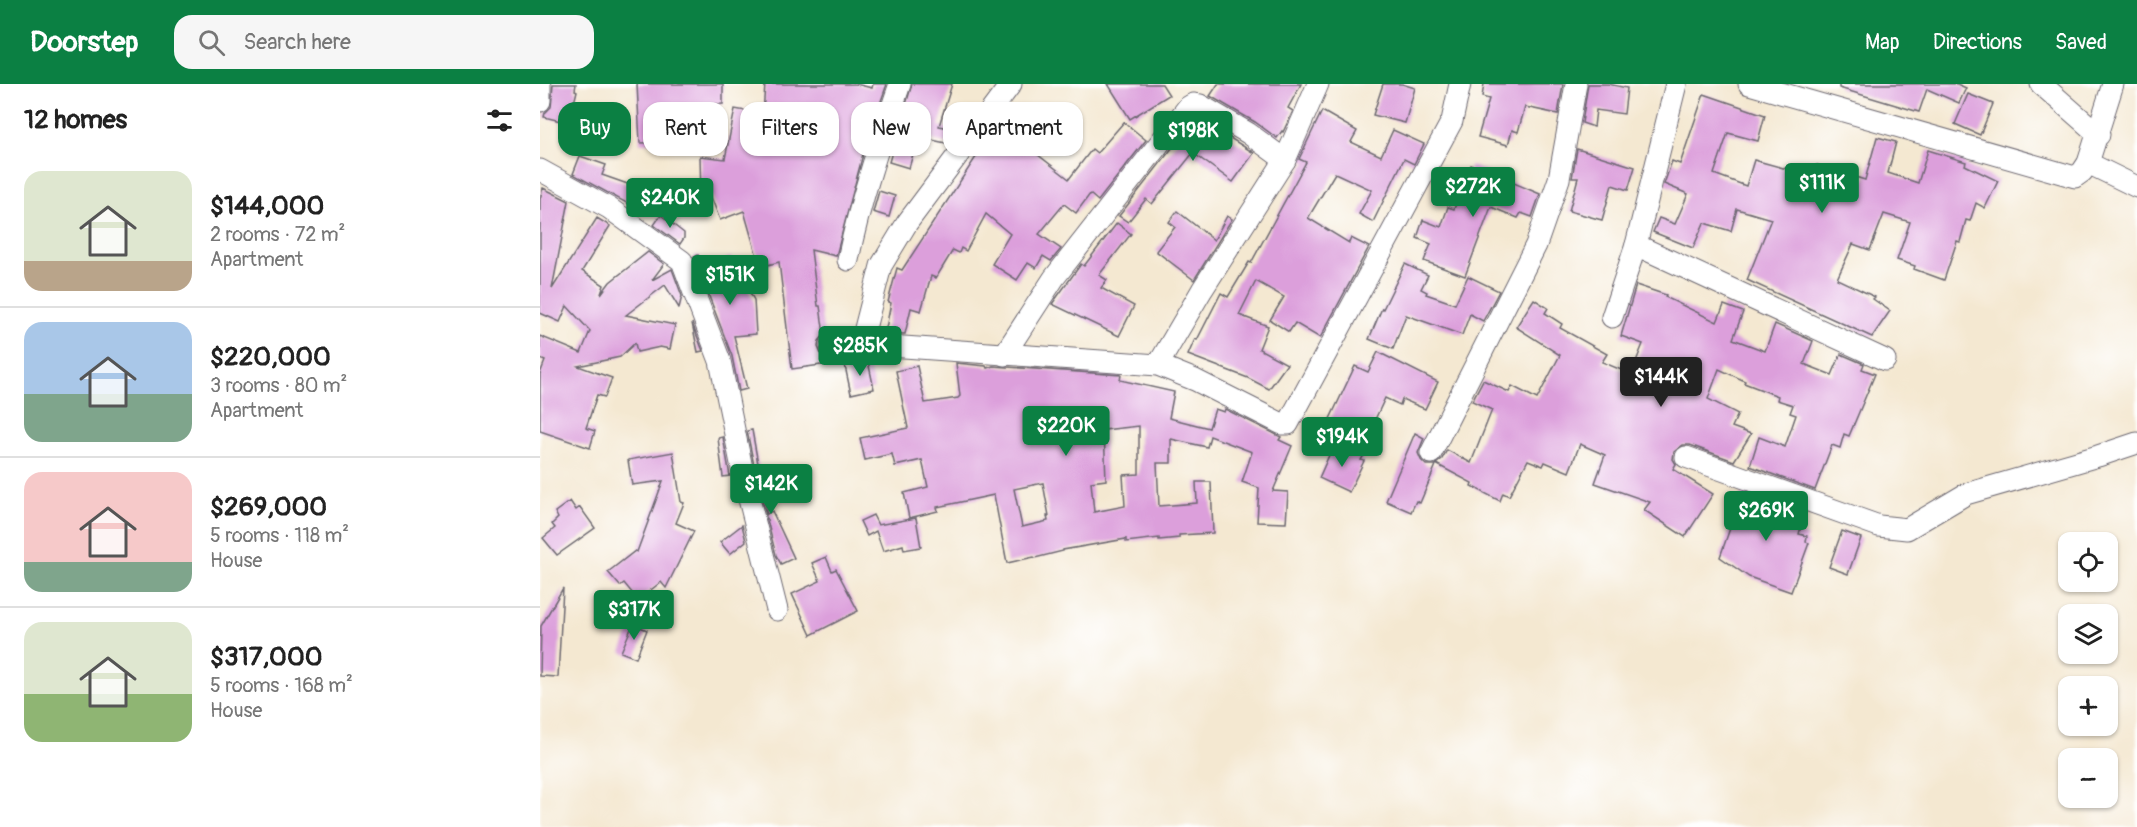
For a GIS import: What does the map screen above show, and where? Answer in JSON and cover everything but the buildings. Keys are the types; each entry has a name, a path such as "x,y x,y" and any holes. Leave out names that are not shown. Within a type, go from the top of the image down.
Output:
{"street":[{"path":"540,84 540,101"},
{"path":"848,260 872,167 900,84"},
{"path":"861,345 881,266 907,223 1011,84"},
{"path":"1158,365 1202,290 1285,160 1318,84"},
{"path":"831,346 861,345 1158,365 1195,380 1282,424 1288,424 1452,121 1460,84"},
{"path":"1431,453 1536,245 1558,179 1576,84"},
{"path":"1612,317 1636,245 1676,84"},
{"path":"1749,84 2074,177 2082,172 2088,163 2114,84"},
{"path":"2041,84 2099,135"},
{"path":"1004,355 1054,278 1188,107 1193,104 1200,105 1248,133 1285,160"},
{"path":"2088,163 2137,187"},
{"path":"540,170 609,208 682,261 720,361 746,483 777,610"},
{"path":"1636,245 1885,360"},
{"path":"1686,457 1879,526 1907,529 1966,494 2137,443"}]}
